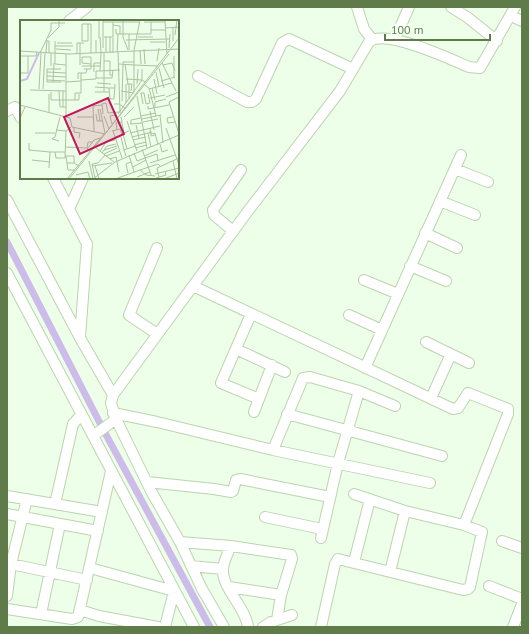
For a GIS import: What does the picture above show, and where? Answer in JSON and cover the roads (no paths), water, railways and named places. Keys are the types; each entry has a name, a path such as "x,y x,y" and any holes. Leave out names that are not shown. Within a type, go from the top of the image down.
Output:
{"street":[{"path":"70,20 87,7"},
{"path":"357,7 364,29 372,39"},
{"path":"395,39 408,7"},
{"path":"450,7 467,17 497,41"},
{"path":"224,627 114,418 111,403 113,395 233,231 340,91 366,46 372,39 382,37 395,39 476,68 480,68 484,64 513,11 522,21"},
{"path":"198,76 247,102 252,102 256,99 282,43 289,39 353,69"},
{"path":"7,111 15,107 20,116"},
{"path":"366,368 410,266 461,155"},
{"path":"455,169 488,182"},
{"path":"233,231 214,215 213,210 241,170"},
{"path":"54,179 87,244 80,338"},
{"path":"69,209 83,179"},
{"path":"7,200 80,338 113,395"},
{"path":"440,201 475,215"},
{"path":"425,233 456,248"},
{"path":"157,248 129,315 157,334"},
{"path":"410,266 446,281"},
{"path":"7,273 81,415 96,434 111,471 194,627"},
{"path":"364,280 398,294"},
{"path":"193,286 456,410 460,406 466,394 472,393 506,407 509,411 464,525"},
{"path":"251,314 221,383 259,399"},
{"path":"349,316 382,330"},
{"path":"426,342 469,363"},
{"path":"236,349 286,372"},
{"path":"431,398 450,354"},
{"path":"254,412 272,365"},
{"path":"272,450 301,381 306,377 359,391 395,406"},
{"path":"265,517 322,534 338,463 359,391"},
{"path":"287,414 442,456"},
{"path":"55,504 73,424 81,415"},
{"path":"96,434 114,418 157,422 272,450 430,483"},
{"path":"7,609 72,619 78,617 111,471"},
{"path":"147,482 231,492 233,491 236,480 240,479 330,497"},
{"path":"321,627 337,560 341,559 468,590 482,534 481,531 464,525 405,511 354,494"},
{"path":"7,496 102,512"},
{"path":"7,596 11,564 27,499"},
{"path":"354,562 370,499"},
{"path":"390,572 405,511"},
{"path":"7,514 98,531"},
{"path":"41,614 60,524"},
{"path":"502,541 522,548"},
{"path":"180,542 231,546 291,555 292,559 281,595 277,620"},
{"path":"231,546 223,569 229,587 248,627"},
{"path":"11,564 87,580"},
{"path":"191,566 223,569"},
{"path":"90,568 174,591"},
{"path":"489,586 522,599"},
{"path":"229,587 281,595"},
{"path":"165,627 174,591"},
{"path":"513,627 522,604"},
{"path":"80,610 99,616 158,627"},
{"path":"263,627 292,615"}],"waterway":[{"path":"7,242 104,431 210,627"}]}
